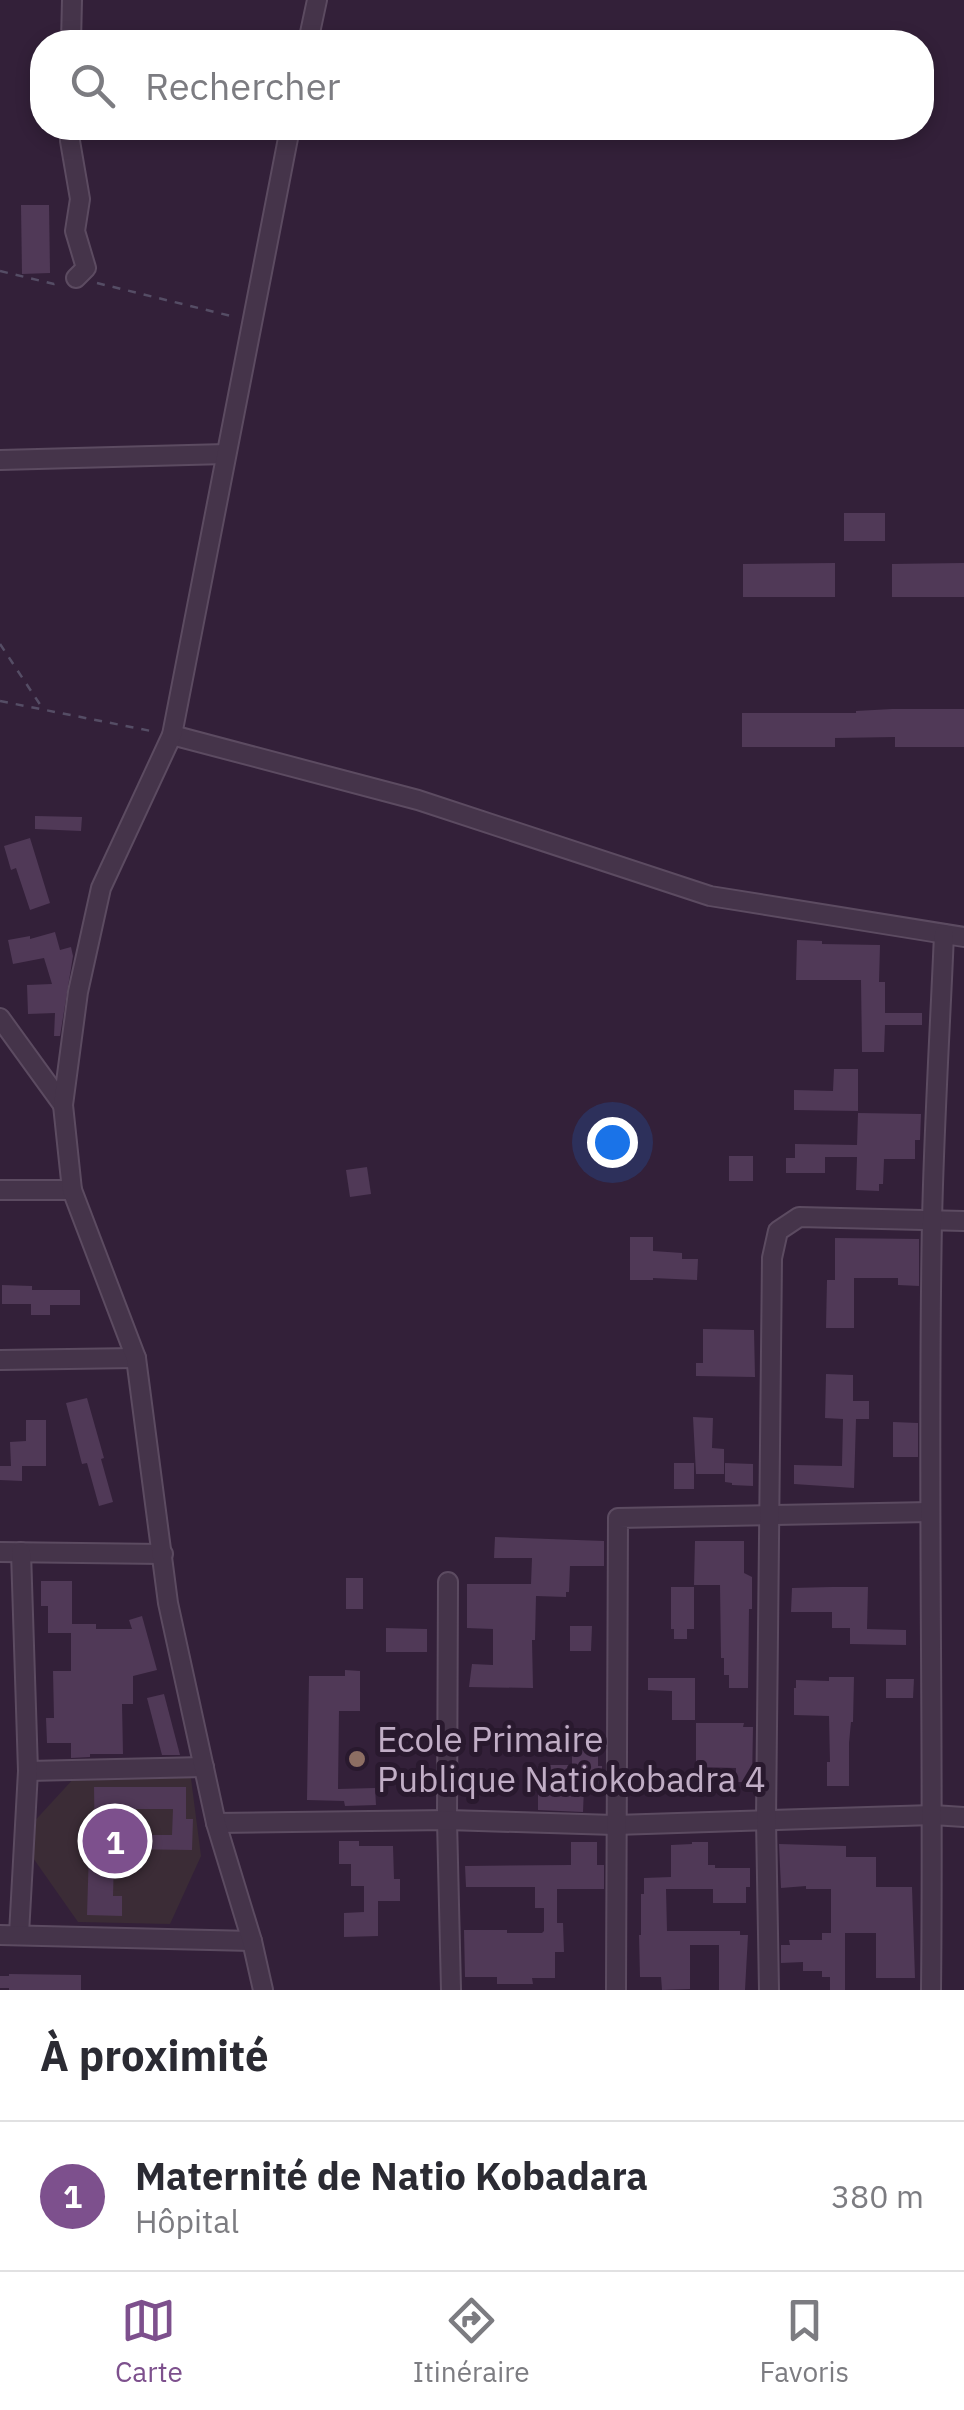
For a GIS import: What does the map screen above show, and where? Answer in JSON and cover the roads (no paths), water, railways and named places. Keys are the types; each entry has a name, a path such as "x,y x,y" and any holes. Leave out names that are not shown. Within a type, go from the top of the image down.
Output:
{"street":[{"path":"71,30 72,0"},
{"path":"310,30 316,0"},
{"path":"70,140 80,199 75,231 86,268 76,278"},
{"path":"263,1990 216,1824 168,1603 136,1358 72,1190 63,1106 78,992 100,888 172,735 288,140"},
{"path":"0,460 226,454"},
{"path":"172,735 418,800 710,896 964,937"},
{"path":"931,1990 932,1221 944,934"},
{"path":"1,1020 63,1106"},
{"path":"0,1190 72,1190"},
{"path":"770,1990 766,1820 769,1517 772,1258 778,1232 799,1217 964,1221"},
{"path":"0,1360 136,1358"},
{"path":"616,1990 618,1518 930,1512"},
{"path":"0,1552 163,1554"},
{"path":"20,1552 28,1771 10,1934 252,1941"},
{"path":"448,1582 450,1990"},
{"path":"28,1771 204,1767"},
{"path":"216,1824 447,1820 615,1825 964,1817"}],"place":[{"name":"Ecole Primaire Publique Natiokobadra 4","path":"357,1759"},
{"name":"Maternité de Natio Kobadara","path":"115,1841"}]}
